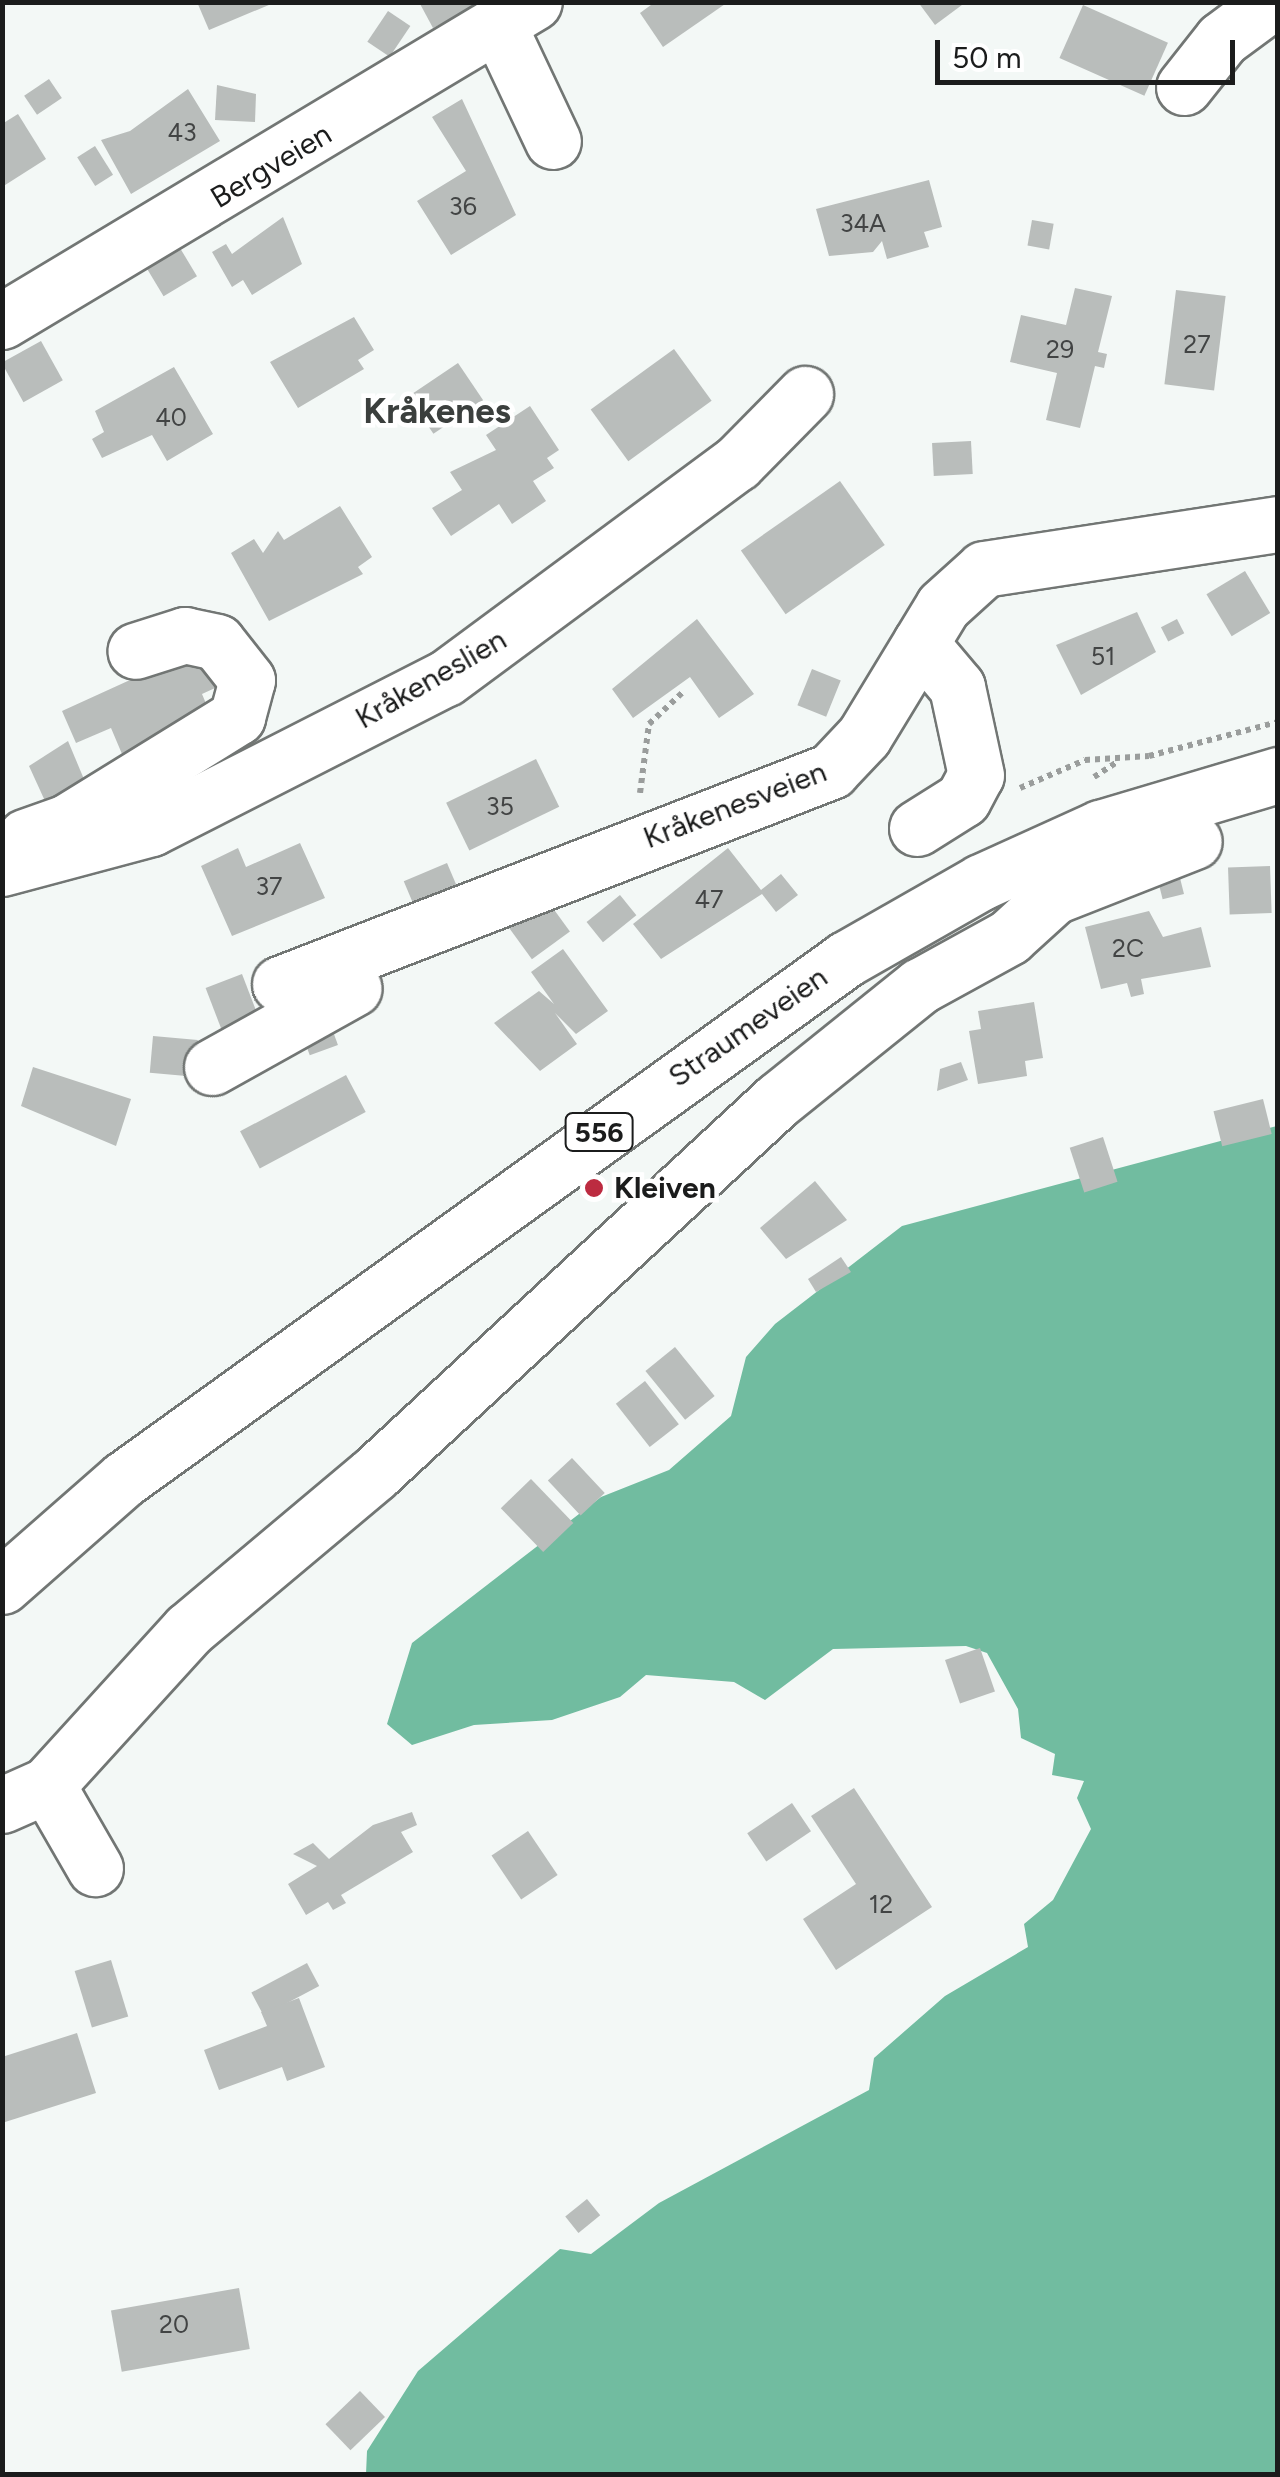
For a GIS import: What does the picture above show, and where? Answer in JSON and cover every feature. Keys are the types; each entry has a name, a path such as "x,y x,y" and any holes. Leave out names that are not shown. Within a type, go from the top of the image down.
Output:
{"street":[{"path":"1184,87 1222,38 1272,2"},
{"path":"516,15 552,141"},
{"name":"Bergveien","path":"2,321 516,15"},
{"name":"Kråkeneslien","path":"2,868 151,828 446,678 737,463 805,394"},
{"name":"Kråkenesveien","path":"212,1067 449,940 462,914 636,843 831,771 864,736 956,590 996,564 1278,524"},
{"path":"2,843 67,822 237,718 247,680 217,642 185,635 135,652"},
{"path":"917,828 974,784 956,687 920,643"},
{"name":"Straumeveien","path":"2,1586 124,1480 758,1017 924,912 1100,828 1278,776"},
{"path":"95,1868 25,1795 226,1595 376,1473 778,1100 920,986 1089,877 1194,841"},
{"path":"280,984 462,914"},
{"name":"Straumeveien","path":"2,1548 124,1480"}],"path":[{"path":"636,843 648,724 684,691"},
{"path":"974,784 1021,788 1084,760 1149,756 1278,722"}],"shaded area":[{"path":"1277,1126 1277,2474 366,2474 367,2451 418,2371 560,2249 591,2254 659,2203 869,2090 874,2058 945,1996 1028,1947 1024,1924 1053,1900 1091,1829 1077,1798 1084,1781 1052,1775 1055,1754 1021,1738 1018,1709 987,1653 966,1646 833,1649 765,1700 734,1682 646,1675 620,1697 552,1720 474,1725 412,1745 387,1724 412,1643 601,1497 669,1470 731,1416 746,1357 775,1324 902,1226"}],"building":[{"path":"197,2 276,2 209,30"},
{"path":"419,2 483,2 433,28"},
{"path":"655,2 728,2 663,47 640,13"},
{"path":"918,2 966,2 935,25"},
{"path":"1083,5 1168,43 1144,96 1059,58"},
{"path":"388,11 410,26 390,57 367,42"},
{"path":"49,79 62,98 37,115 24,96"},
{"path":"217,85 256,94 255,122 215,120"},
{"path":"188,89 220,141 131,194 101,140 130,131"},
{"path":"462,99 516,215 451,255 417,201 466,171 432,117"},
{"path":"18,114 46,159 2,187 2,124"},
{"path":"95,146 113,175 95,186 77,157"},
{"path":"929,180 942,227 924,232 929,247 887,259 882,241 873,252 829,256 816,209"},
{"path":"283,217 302,264 252,295 243,280 232,287 212,252 226,244 232,254"},
{"path":"1032,220 1054,224 1049,249 1027,246"},
{"path":"180,248 197,276 164,296 147,268"},
{"path":"1075,288 1112,296 1098,352 1107,354 1104,368 1095,366 1080,428 1046,420 1057,373 1010,362 1021,315 1066,325"},
{"path":"1176,290 1226,296 1214,390 1164,384"},
{"path":"354,317 374,350 358,360 364,369 298,408 270,362"},
{"path":"41,341 63,380 23,402 2,363"},
{"path":"674,349 712,401 628,461 591,410"},
{"path":"458,363 483,400 433,434 408,397"},
{"path":"174,367 213,434 167,461 152,435 102,458 92,439 104,432 95,411"},
{"path":"530,406 559,450 547,458 554,468 533,481 546,501 512,524 499,504 451,536 432,508 462,490 450,472 496,450 486,435"},
{"path":"971,441 973,474 934,476 932,443"},
{"path":"840,481 885,545 786,614 741,550"},
{"path":"340,506 372,557 358,567 363,574 269,621 231,553 254,539 263,553 278,531 284,540"},
{"path":"1245,571 1270,613 1232,636 1206,594"},
{"path":"1137,612 1156,652 1081,695 1056,645"},
{"path":"697,619 754,694 719,718 690,677 633,718 612,689"},
{"path":"1177,619 1184,633 1168,641 1161,627"},
{"path":"198,649 215,688 202,694 210,713 122,754 111,728 76,743 62,711"},
{"path":"812,669 841,681 826,717 797,705"},
{"path":"68,741 86,784 45,801 29,766"},
{"path":"536,759 559,807 469,850 446,803"},
{"path":"300,843 325,898 232,936 201,866 238,848 246,867"},
{"path":"728,848 761,890 781,874 798,895 776,912 762,894 661,959 633,924"},
{"path":"1176,862 1184,894 1163,899 1155,867"},
{"path":"447,863 460,894 417,913 404,881"},
{"path":"1270,866 1272,913 1230,914 1228,867"},
{"path":"620,895 636,915 603,942 587,922"},
{"path":"547,900 570,932 532,959 509,928"},
{"path":"1149,911 1163,937 1201,927 1211,967 1141,979 1144,994 1131,997 1127,983 1101,989 1085,927"},
{"path":"563,949 608,1011 576,1034 555,1013 577,1044 540,1071 494,1023 539,991 554,1004 531,972"},
{"path":"242,974 258,1015 221,1029 206,988"},
{"path":"1034,1002 1043,1058 1025,1061 1027,1076 978,1084 969,1031 981,1029 978,1011"},
{"path":"327,1015 338,1045 310,1055 299,1025"},
{"path":"153,1036 198,1040 195,1077 150,1073"},
{"path":"961,1062 968,1080 937,1091 940,1069"},
{"path":"33,1067 131,1099 116,1146 21,1106"},
{"path":"346,1075 366,1112 260,1168 240,1131"},
{"path":"1263,1099 1272,1134 1222,1146 1214,1111"},
{"path":"1103,1137 1118,1182 1084,1193 1070,1148"},
{"path":"815,1181 847,1220 786,1259 760,1228"},
{"path":"841,1257 851,1272 816,1292 808,1279"},
{"path":"675,1347 715,1396 685,1420 645,1371"},
{"path":"645,1381 679,1424 650,1447 616,1404"},
{"path":"572,1458 605,1493 581,1516 548,1481"},
{"path":"531,1479 573,1523 543,1552 501,1508"},
{"path":"980,1648 995,1691 960,1704 945,1660"},
{"path":"854,1788 932,1907 836,1970 803,1919 856,1884 811,1816"},
{"path":"792,1803 811,1831 766,1861 747,1833"},
{"path":"412,1812 417,1825 401,1832 413,1852 341,1895 346,1903 333,1910 328,1902 306,1915 288,1884 317,1866 293,1854 313,1843 329,1859 373,1825"},
{"path":"528,1831 558,1875 521,1900 492,1856"},
{"path":"111,1960 128,2016 92,2028 75,1971"},
{"path":"307,1963 319,1986 264,2016 251,1993"},
{"path":"299,1998 325,2067 287,2081 282,2067 219,2090 204,2050 267,2026 261,2012"},
{"path":"77,2033 96,2093 2,2123 2,2057"},
{"path":"587,2199 600,2215 578,2233 565,2217"},
{"path":"239,2288 250,2349 122,2372 111,2311"},
{"path":"360,2391 385,2417 350,2450 325,2424"}],"place":[{"name":"Kleiven","path":"594,1188"}],"district":[{"name":"Kråkenes","path":"437,411"}]}
